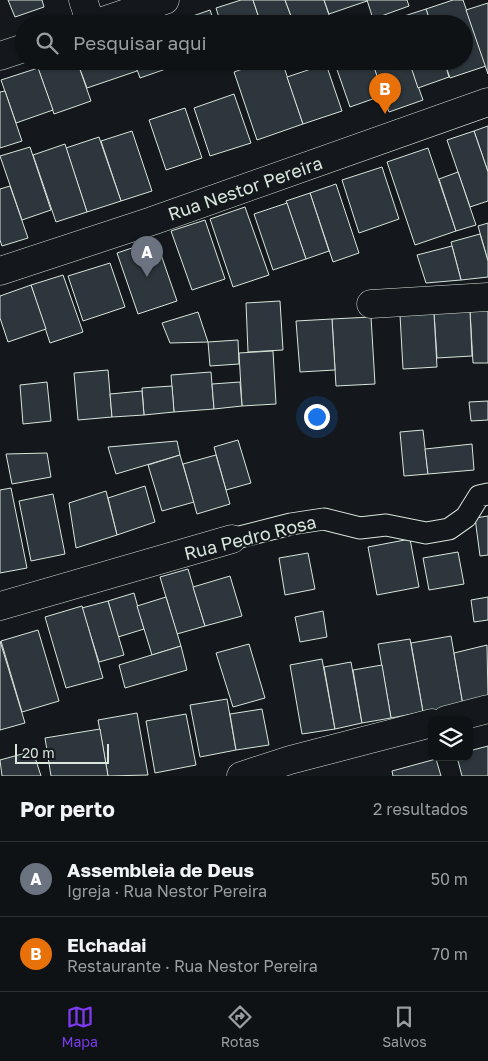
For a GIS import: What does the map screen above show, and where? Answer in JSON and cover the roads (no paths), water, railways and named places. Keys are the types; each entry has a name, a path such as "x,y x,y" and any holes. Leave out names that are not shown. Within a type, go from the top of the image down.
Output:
{"street":[{"path":"83,0 88,15"},
{"path":"121,15 165,0"},
{"path":"0,56 15,51"},
{"name":"Rua Nestor Pereira","path":"0,271 152,221 488,102"},
{"path":"371,304 488,297"},
{"name":"Rua Pedro Rosa","path":"0,606 232,539 291,524 324,519 360,528 386,525 426,533 448,529 466,517 479,496 488,494"},
{"path":"461,716 488,709"},
{"path":"241,776 290,760 428,724"}],"place":[{"name":"Elchadai","path":"385,114"},
{"name":"Assembleia de Deus","path":"147,277"}]}
